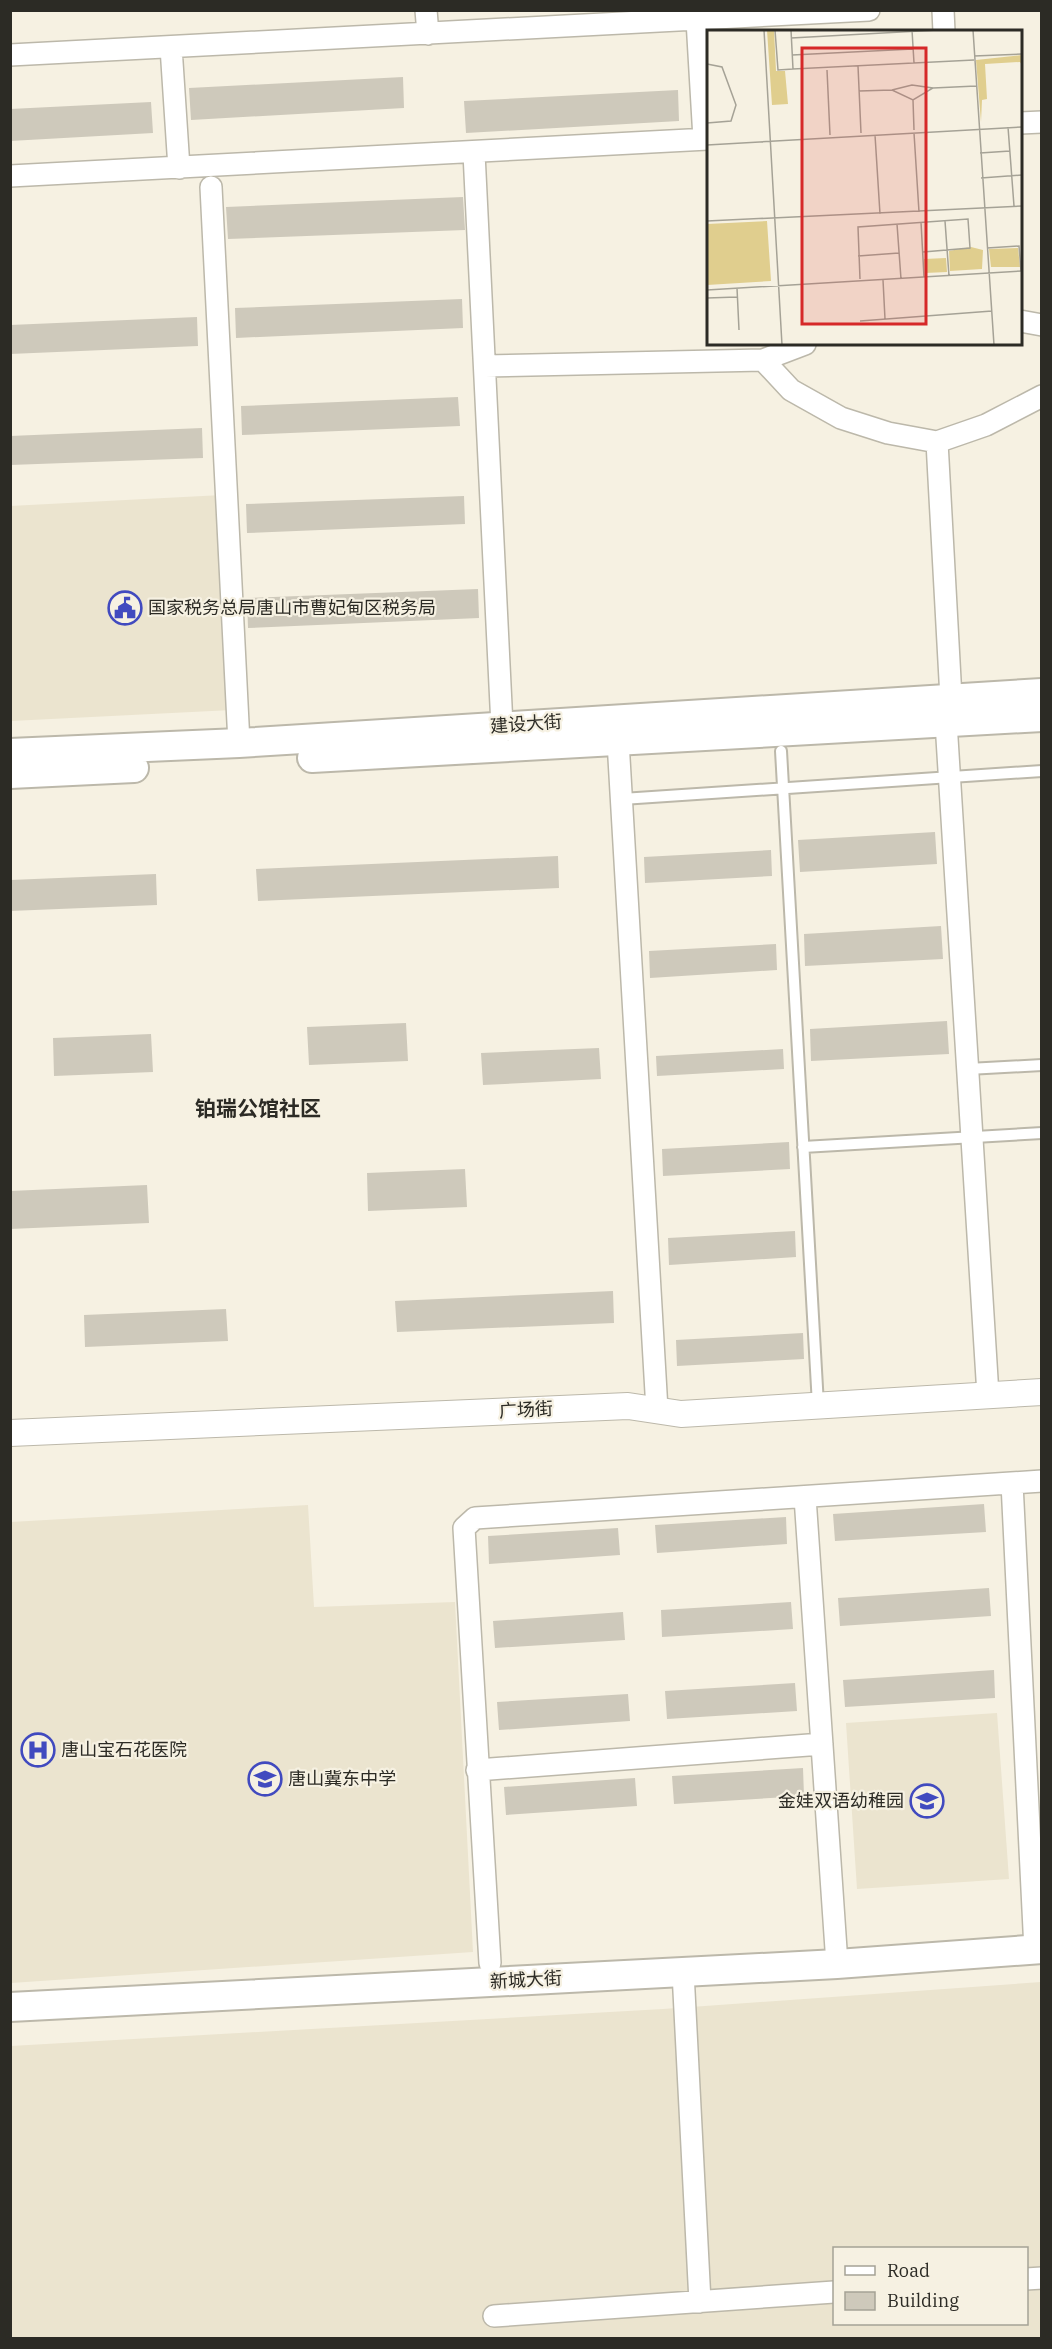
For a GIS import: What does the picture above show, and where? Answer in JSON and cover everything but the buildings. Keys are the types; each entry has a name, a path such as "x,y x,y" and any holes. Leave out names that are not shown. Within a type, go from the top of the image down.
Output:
{"main road":[{"name":"建设大街","path":"10,774 618,741 949,710 1041,693"},
{"name":"建设大街","path":"10,753 239,743 502,726 949,710 1041,717"},
{"name":"新城大街","path":"10,2007 837,1964 1038,1950"}],"street":[{"path":"426,10 428,34"},
{"path":"10,55 869,10"},
{"path":"943,10 944,30"},
{"path":"10,176 706,139 697,20"},
{"path":"171,47 179,168"},
{"path":"1022,123 1041,122"},
{"path":"474,153 502,726"},
{"path":"211,187 239,743"},
{"path":"1022,321 1041,325"},
{"path":"485,366 763,360 802,345"},
{"path":"763,360 790,390 841,418 888,433 937,442 986,425 1041,396"},
{"path":"937,442 950,777 988,1395"},
{"path":"618,741 657,1410"},
{"name":"广场街","path":"10,1433 628,1406 681,1414 1041,1392"},
{"path":"490,1963 464,1528 475,1518 1041,1481"},
{"path":"1012,1483 1033,1731 1038,1950"},
{"path":"805,1497 837,1964"},
{"path":"477,1770 822,1744"},
{"path":"683,1972 700,2302"},
{"path":"494,2316 833,2292"}],"lane":[{"path":"781,751 818,1406"},
{"path":"622,799 1041,771"},
{"path":"968,1069 1041,1065"},
{"path":"803,1147 1041,1133"}],"shaded area":[{"name":"国家税务总局唐山市曹妃甸区税务局","path":"222,495 232,710 11,721 10,506"},
{"name":"唐山冀东中学","path":"308,1505 314,1607 455,1602 473,1952 11,1983 11,1522"},
{"name":"金娃双语幼稚园","path":"997,1713 1009,1879 857,1889 846,1723"},
{"path":"1041,1982 1041,2338 11,2338 11,2046 663,2009"}],"place":[{"name":"国家税务总局唐山市曹妃甸区税务局","path":"125,608"},
{"name":"唐山宝石花医院","path":"38,1750"},
{"name":"唐山冀东中学","path":"265,1779"},
{"name":"金娃双语幼稚园","path":"927,1801"}],"district":[{"name":"铂瑞公馆社区","path":"258,1109"}]}
